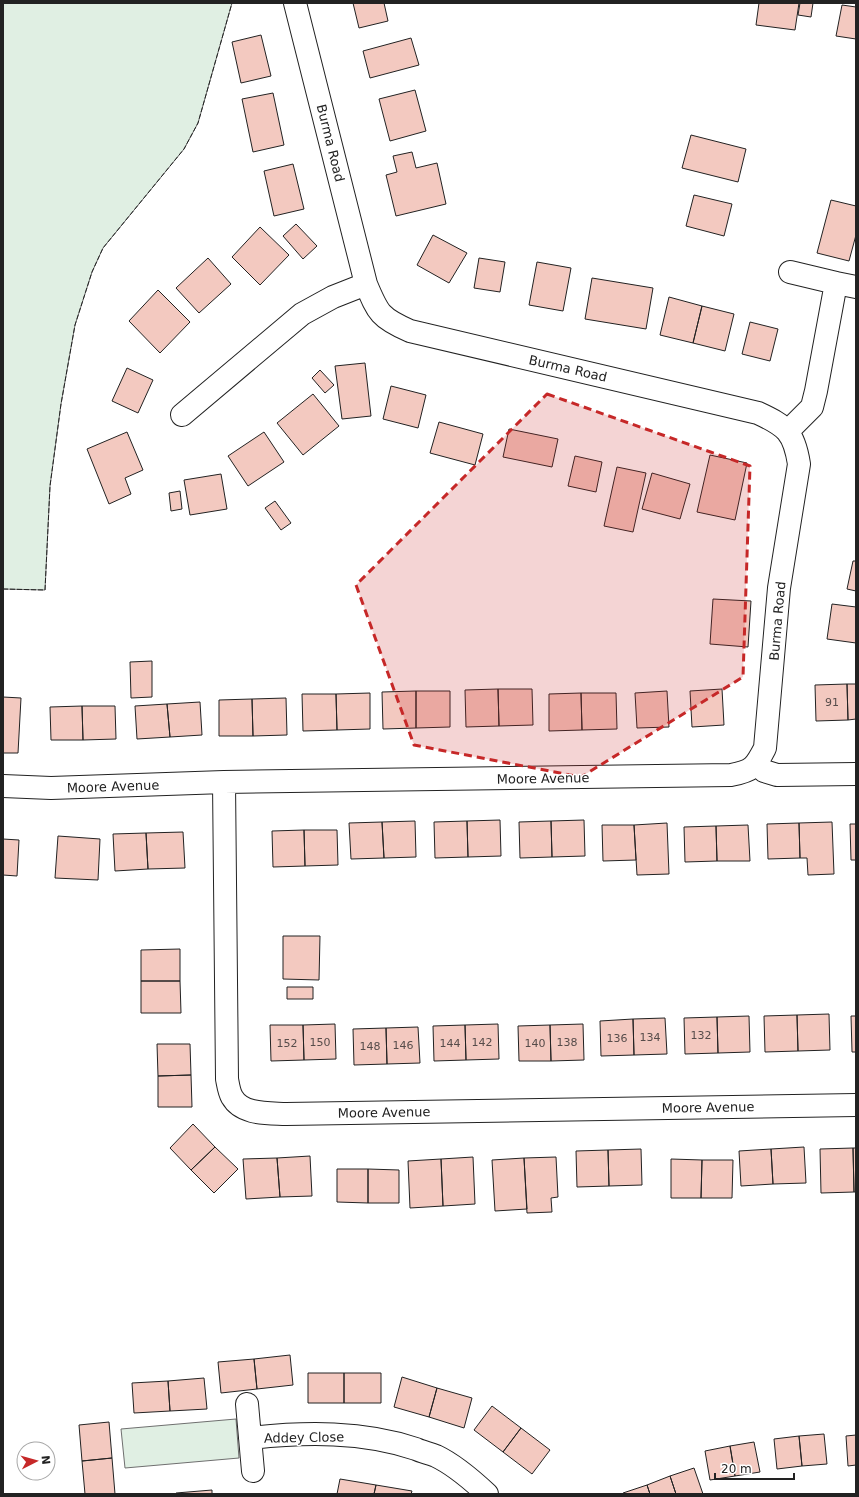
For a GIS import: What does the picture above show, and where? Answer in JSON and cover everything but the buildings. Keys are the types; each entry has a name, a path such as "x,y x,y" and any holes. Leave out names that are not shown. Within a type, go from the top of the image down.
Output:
{"street":[{"name":"Burma Road","path":"295,3 366,284 377,310 392,323 410,331 758,413 775,420 788,431 796,447 799,464 779,588 765,748 757,764"},
{"path":"788,431 812,407 846,285 790,272"},
{"path":"182,415 302,314 333,297 366,284"},
{"path":"757,764 764,771 777,775 856,774"},
{"name":"Moore Avenue","path":"3,786 51,788 224,782 731,776 746,772 757,764"},
{"name":"Moore Avenue","path":"224,782 227,1079 232,1097 242,1107 258,1113 286,1114 856,1104"},
{"name":"Addey Close","path":"247,1404 253,1471"},
{"name":"Addey Close","path":"250,1438 278,1435 323,1434 363,1437 401,1444 436,1456 468,1477 487,1494"}],"highlighted area":[{"path":"547,394 750,466 743,677 581,777 414,745 356,585"}],"green space":[{"path":"3,3 232,3 198,123 184,149 103,248 92,272 75,325 61,404 50,486 45,590 3,589"},
{"path":"236,1419 239,1458 125,1468 121,1429"}],"fence":[{"path":"3,589 45,590 50,486 61,404 75,325 92,272 103,248 184,149 198,123 232,3"}]}
